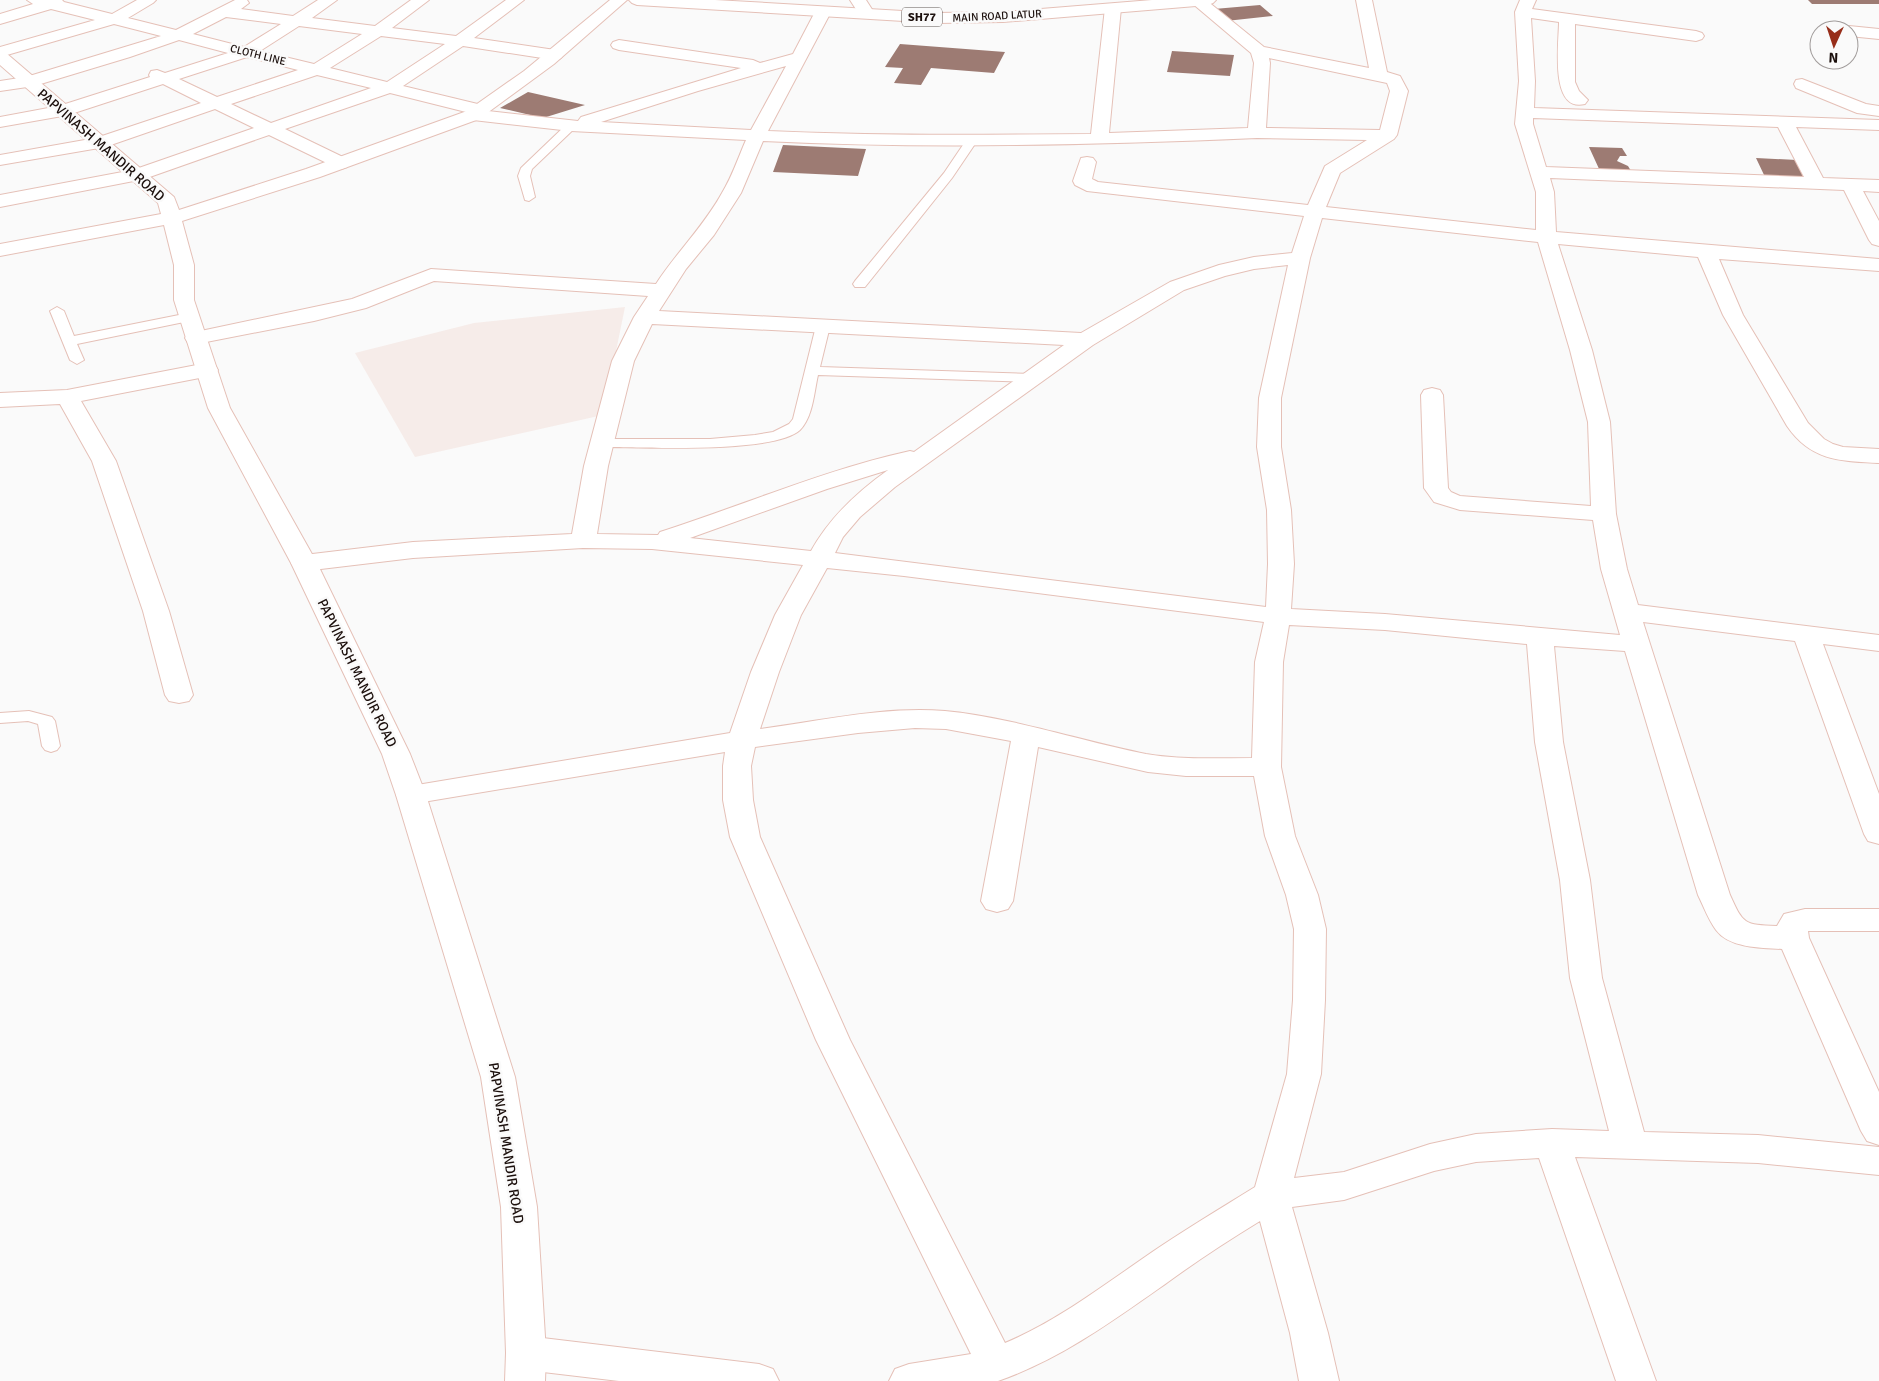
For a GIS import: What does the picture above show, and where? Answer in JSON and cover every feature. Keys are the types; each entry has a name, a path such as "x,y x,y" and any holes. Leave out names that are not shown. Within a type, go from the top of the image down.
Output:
{"street":[{"name":"CLOTH LINE","path":"35,0 56,2 115,19 390,87 477,113 571,126 830,139 971,141 1099,140 1257,133 1388,135"},
{"path":"0,52 115,19 148,0"},
{"path":"0,86 28,82 179,35 245,0"},
{"path":"0,122 62,111 247,52 298,22 329,0"},
{"path":"0,160 99,143 317,70 421,0"},
{"path":"0,201 137,175 390,87 436,58 516,0"},
{"path":"0,250 172,218 341,163 477,113 554,55 619,0"},
{"name":"MAIN ROAD LATUR","path":"637,0 867,14 970,18 1203,0"},
{"path":"858,0 867,14"},
{"path":"1203,0 1259,51 1379,75 1394,80 1400,91 1388,135 1332,170 1314,212 1300,258 1270,398 1269,447 1280,510 1281,564 1278,616 1269,662 1267,767 1280,836 1302,895 1310,929 1309,1000 1304,1074 1271,1195 1309,1333 1319,1381"},
{"path":"1364,0 1379,75"},
{"path":"0,19 56,2"},
{"path":"1696,36 1567,18 1525,6 1526,112 1524,124 1545,192 1546,237 1581,350 1599,422 1604,514 1614,569 1656,712 1714,895 1724,918 1733,929 1746,934 1793,938"},
{"path":"1099,140 1113,8"},
{"path":"583,541 602,443 623,361 645,317 678,266 707,231 732,193 757,135 824,10"},
{"path":"224,12 461,40 554,55"},
{"path":"1567,18 1568,88 1579,100"},
{"path":"1859,32 1879,34"},
{"path":"619,45 764,67"},
{"path":"1257,133 1262,63 1259,51"},
{"name":"PAPVINASH MANDIR ROAD","path":"0,56 167,201 184,265 184,300 219,408 304,562 396,754 411,795 498,1076 519,1207 526,1367"},
{"path":"571,126 692,87 799,58"},
{"path":"105,59 165,78 341,163"},
{"path":"1802,84 1877,116"},
{"path":"1526,112 1784,122 1877,116"},
{"path":"1784,122 1816,183"},
{"path":"1087,162 1082,181 1094,187 1546,237 1706,252 1879,265"},
{"path":"1539,172 1879,186"},
{"path":"1851,185 1879,240"},
{"path":"1706,252 1734,315 1798,426 1809,440 1824,450 1879,456"},
{"path":"996,1364 833,1040 745,837 738,800 737,766 742,740 765,672 788,615 817,558 832,535 851,512 886,482 1085,340 1177,286 1219,271 1254,263 1300,258"},
{"path":"193,327 314,315 358,304 395,291 431,275 662,291"},
{"path":"645,317 1085,340"},
{"path":"0,400 67,397 207,370"},
{"path":"1432,395 1436,488 1439,496 1460,503 1604,514"},
{"path":"67,397 104,462 156,611 179,695"},
{"path":"652,542 704,526 854,472 924,455"},
{"path":"304,562 413,550 583,541 652,542 817,558 1278,616 1385,622 1637,644"},
{"path":"1628,612 1879,643"},
{"path":"1806,635 1879,834"},
{"path":"1540,637 1549,742 1575,880 1586,978 1630,1145"},
{"path":"411,795 742,740 858,724 915,719 946,720 998,729 1148,763 1186,767 1267,767"},
{"path":"997,901 1026,736"},
{"path":"1879,920 1805,920 1795,922 1792,928 1793,938 1879,1131"},
{"path":"1552,1143 1636,1381"},
{"path":"910,1381 957,1374 996,1364 1042,1345 1097,1311 1196,1242 1271,1195 1344,1186 1383,1176 1430,1158 1476,1148 1552,1143 1758,1149 1879,1160"},
{"path":"526,1367 759,1381"}],"lane":[{"path":"530,197 524,176 527,168 571,126"},
{"path":"860,284 948,175 971,141"},
{"path":"57,311 77,360"},
{"path":"602,443 710,443 776,436 794,427 800,419 823,326"},
{"path":"70,341 193,327"},
{"path":"812,371 1032,378"},
{"path":"0,718 29,716 46,721 51,746"}],"shaded area":[{"path":"625,307 603,415 415,457 355,353 474,323"}],"building":[{"path":"1808,0 1879,0 1879,4 1812,4"},
{"path":"1260,5 1273,16 1226,21 1214,9"},
{"path":"900,44 1005,52 994,73 931,68 921,85 894,83 903,68 885,67"},
{"path":"1172,51 1234,55 1230,76 1167,72"},
{"path":"528,92 585,105 543,118 500,108"},
{"path":"783,145 866,149 858,176 773,172"},
{"path":"1589,147 1622,148 1627,156 1620,156 1617,161 1628,166 1631,171 1600,171"},
{"path":"1756,158 1797,160 1807,179 1765,177"}]}
